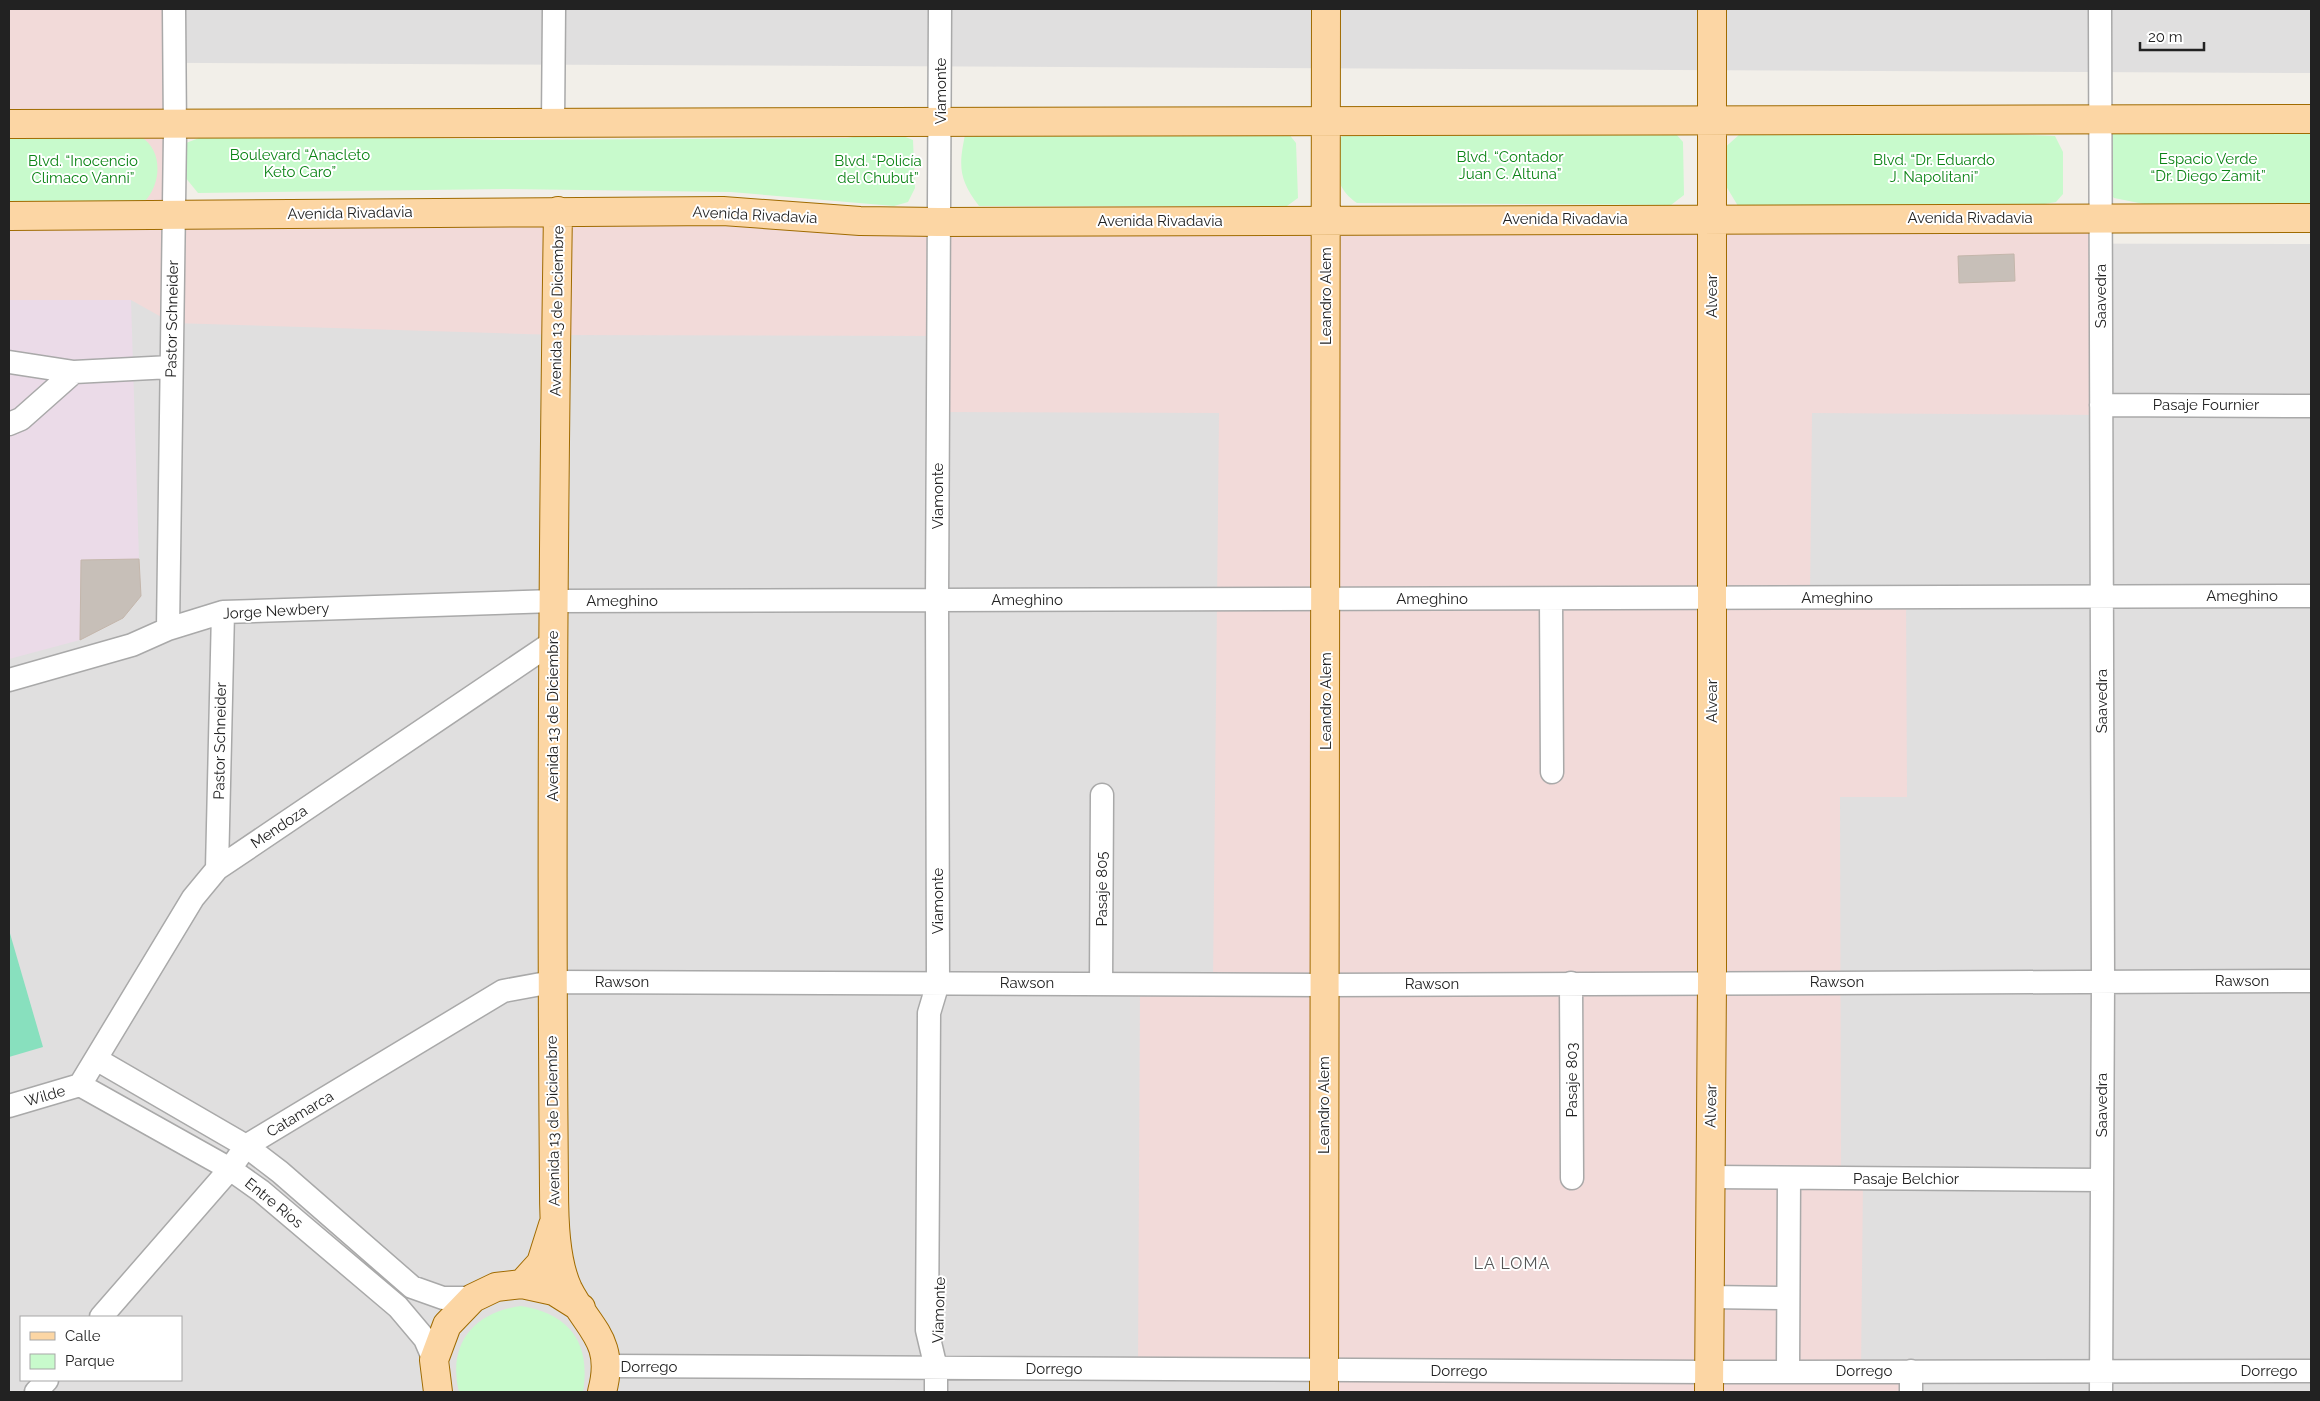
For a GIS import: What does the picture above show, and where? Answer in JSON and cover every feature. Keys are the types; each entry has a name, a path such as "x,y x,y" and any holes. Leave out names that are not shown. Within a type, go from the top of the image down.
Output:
{"main road":[{"name":"Leandro Alem","path":"1324,1381 1326,9"},
{"name":"Alvear","path":"1709,1382 1712,983 1712,9"},
{"path":"9,124 2311,119"},
{"name":"Avenida 13 de Diciembre","path":"554,1221 552,982 553,642 558,211"},
{"name":"Avenida Rivadavia","path":"9,216 723,211 860,221 939,222 2311,218"},
{"path":"522,1284 541,1263 554,1221"},
{"path":"554,1221 568,1289 599,1336 605,1379"},
{"path":"432,1391 434,1360 447,1325 473,1298 496,1287 522,1284 554,1291 581,1309"}],"street":[{"name":"Pastor Schneider","path":"168,629 175,125 174,9"},
{"path":"553,123 554,9"},
{"name":"Viamonte","path":"936,1392 936,1368 927,1330 927,1310 929,1013 938,983 937,600 941,122 940,9"},
{"name":"Saavedra","path":"2100,9 2103,981 2101,1382"},
{"path":"9,362 74,372 171,367"},
{"path":"9,424 21,419 74,372"},
{"name":"Pasaje Fournier","path":"2101,405 2311,406"},
{"name":"Ameghino","path":"554,601 2311,596"},
{"path":"1550,598 1552,772"},
{"name":"Jorge Newbery","path":"9,680 132,645 168,629 223,612 554,601"},
{"name":"Pastor Schneider","path":"218,869 223,612"},
{"name":"Mendoza","path":"80,1085 193,898 218,869 553,642"},
{"name":"Pasaje 805","path":"1101,984 1102,795"},
{"name":"Rawson","path":"552,982 1325,985 2311,981"},
{"name":"Catamarca","path":"102,1316 230,1169 246,1146 503,991 552,982"},
{"name":"Pasaje 803","path":"1571,983 1572,1178"},
{"name":"Entre Ríos","path":"96,1059 246,1146 280,1172 412,1287 443,1298 473,1298"},
{"name":"Entre Ríos","path":"80,1085 230,1169 260,1191 398,1307 426,1339 434,1360"},
{"name":"Wilde","path":"9,1106 80,1085"},
{"name":"Pasaje Belchior","path":"1710,1177 2102,1180"},
{"path":"1788,1372 1789,1178"},
{"path":"1709,1297 1788,1298"},
{"name":"Dorrego","path":"605,1379 936,1368 1324,1381 1709,1382 1788,1372 1911,1382 2101,1382 2311,1371"},
{"path":"36,1392 46,1381"}],"shaded area":[{"path":"9,9 2311,9 2311,73 9,62"},
{"path":"9,9 174,9 176,214 2101,218 2101,415 1812,413 1810,598 1906,597 1907,797 1840,797 1841,1178 1863,1178 1861,1371 1911,1371 1911,1392 1324,1392 1324,1370 1138,1369 1140,984 1213,984 1219,413 938,412 938,336 557,335 172,323 131,300 9,300"},
{"path":"961,242 2311,244 2311,1392 9,1392 9,245"},
{"path":"9,300 131,300 139,559 81,560 80,640 9,659"}],"green space":[{"name":"Blvd. “Contador Juan C. Altuna”","path":"1354,126 1669,126 1683,142 1684,195 1671,205 1357,203 1349,197 1340,183 1337,168 1337,141"},
{"path":"1284,128 1296,143 1298,198 1287,206 979,206 963,178 961,161 966,130"},
{"name":"Espacio Verde “Dr. Diego Zamit”","path":"2115,130 2311,130 2311,205 2149,205 2114,198 2104,185 2104,144"},
{"path":"890,131 913,140 915,188 908,202 894,206 731,192 503,189 198,193 185,177 186,143 199,138 307,135 502,140 847,138"},
{"name":"Blvd. “Dr. Eduardo J. Napolitani”","path":"1934,131 2055,136 2063,152 2063,194 2056,202 2028,207 1738,206 1720,176 1721,151 1740,134"},
{"name":"Blvd. “Inocencio Climaco Vanni”","path":"9,136 141,137 154,151 158,168 157,178 150,195 144,202 9,205"},
{"path":"9,930 43,1047 9,1057"},
{"path":"521,1306 552,1316 564,1324 573,1334 580,1345 584,1359 583,1392 459,1392 456,1375 457,1359 461,1345 468,1333 490,1315 504,1309"}],"building":[{"path":"2014,254 2015,281 1959,283 1958,256"},
{"path":"139,559 141,596 123,618 80,640 81,560"}],"district":[{"name":"LA LOMA","path":"1512,1263"}],"park label":[{"name":"Boulevard “Anacleto Keto Caro”","path":"300,164"},
{"name":"Blvd. “Policía del Chubut”","path":"878,170"}]}
